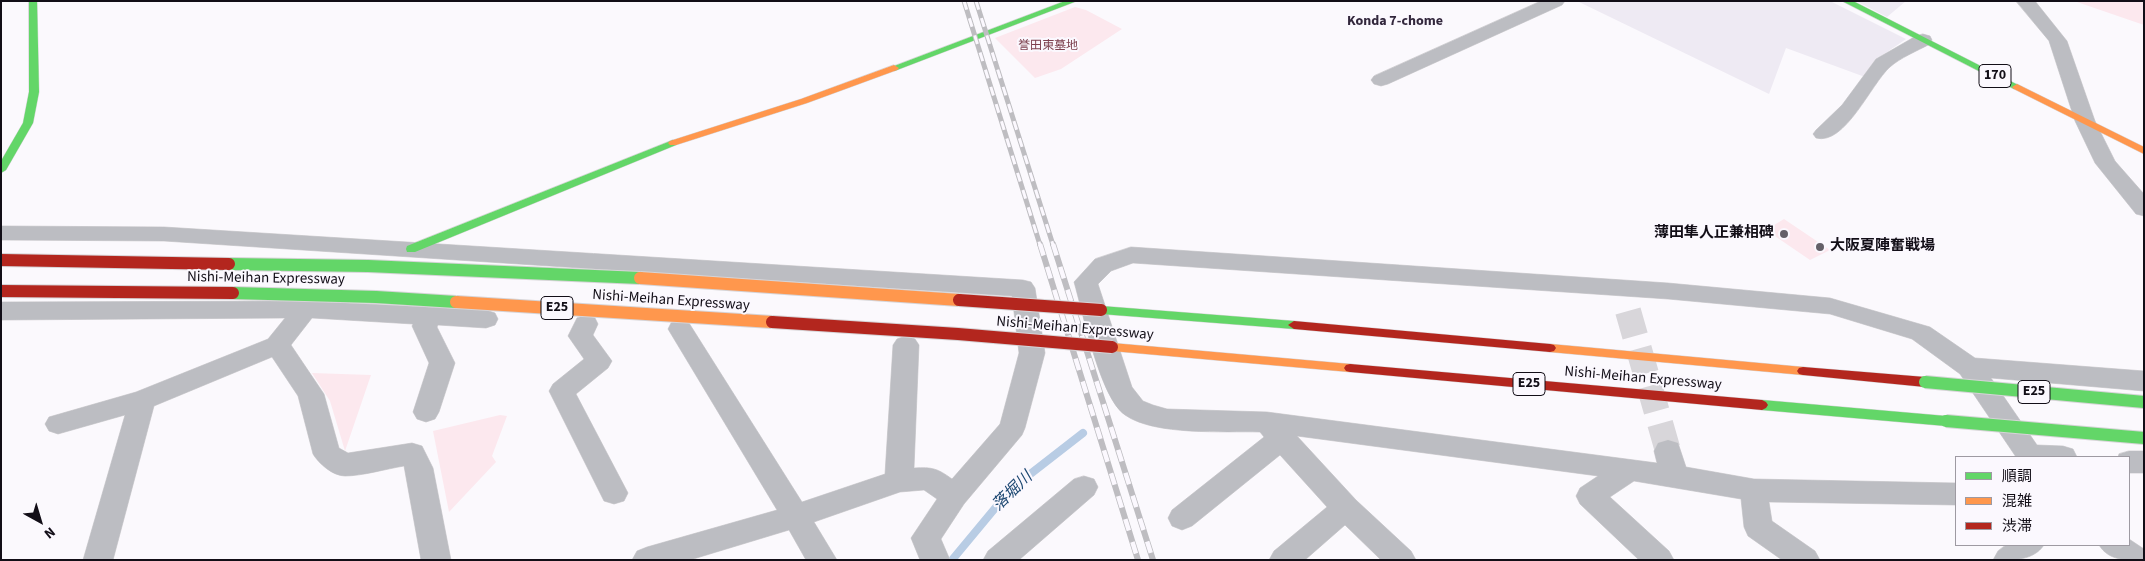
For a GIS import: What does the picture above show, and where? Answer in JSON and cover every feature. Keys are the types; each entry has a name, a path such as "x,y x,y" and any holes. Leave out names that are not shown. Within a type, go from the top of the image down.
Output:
{"main road":[{"path":"1,170 28,123 34,92 33,1"},
{"path":"410,249 679,141 804,101 1073,1"},
{"name":"170","path":"1846,1 2144,151"},
{"name":"Nishi-Meihan Expressway","path":"1,260 368,266 652,279 1249,321 2144,402"},
{"name":"Nishi-Meihan Expressway","path":"1,291 198,292 376,297 958,334 2144,438"}],"street":[{"path":"1382,80 1556,1"},
{"path":"2025,1 2058,41 2072,90 2106,163 2144,209"},
{"path":"1823,134 1849,109 1884,62 1923,40"},
{"path":"1,233 164,234 1023,288 1032,353 1012,428 954,496 926,538 935,560"},
{"path":"58,424 143,400 277,345 306,309 410,249"},
{"path":"1955,494 1754,490 1672,463 1630,469 1167,419 1146,414 1134,408 1120,391 1104,345 1086,282 1103,265 1130,255 1624,300 1668,291 1830,306 1922,333 1969,368 2031,456"},
{"path":"1,311 306,309 586,324 1032,353"},
{"path":"426,412 442,363 424,326 431,316"},
{"path":"586,324 580,336 598,361 562,391 614,493"},
{"path":"680,330 721,393 822,560"},
{"path":"277,345 310,394 327,454 344,465 412,454 419,468 436,560"},
{"path":"898,480 906,345"},
{"path":"1969,368 2144,381"},
{"path":"98,560 143,400"},
{"path":"1274,430 1346,508 1401,560"},
{"path":"1182,518 1274,430"},
{"path":"2130,462 2144,462"},
{"path":"1630,469 1590,496 1659,560"},
{"path":"647,560 794,516 898,480 929,478 954,496"},
{"path":"998,560 1084,487"},
{"path":"1754,490 1758,527 1805,560"},
{"path":"1284,560 1346,508"},
{"path":"2008,560 2028,546"},
{"path":"2115,546 2136,560"}],"shaded area":[{"path":"1577,1 1830,1 1906,39 1877,59 1865,77 1786,48 1769,94"},
{"path":"1856,1 1906,1 1887,17"}],"green space":[{"path":"2072,1 2144,1 2144,25 2077,2"},
{"name":"誉田東墓地","path":"1075,7 1086,10 1122,29 1061,69 1035,78 995,38"},
{"path":"1784,219 1830,250 1810,260 1766,230"},
{"path":"312,373 371,375 345,451 330,401"},
{"path":"500,415 507,416 492,456 496,462 449,512 433,431"}],"waterway":[{"name":"落堀川","path":"952,560 1011,489 1083,433"}],"tunnel":[{"path":"1628,311 1668,451"}],"railway":[{"path":"964,1 1040,245"},
{"path":"976,1 1053,245"},
{"path":"1040,244 1138,560"},
{"path":"1053,244 1153,560"}],"traffic: fast":[{"path":"1,170 28,123 34,92 33,1"},
{"path":"894,68 1073,1"},
{"path":"1846,1 2017,87"},
{"path":"411,249 673,143"},
{"path":"229,264 368,266 640,278"},
{"path":"233,293 376,297 456,302"},
{"path":"1101,310 1294,325"},
{"path":"1925,382 2144,402"},
{"path":"1762,405 1946,421"},
{"path":"1946,421 2144,438"}],"traffic: slow":[{"path":"673,143 804,101 894,68"},
{"path":"2017,87 2144,151"},
{"path":"640,278 959,300"},
{"path":"456,302 772,322"},
{"path":"1112,347 1350,368"},
{"path":"1550,348 1803,371"}],"traffic: jam":[{"path":"1,260 229,264"},
{"path":"1,291 233,293"},
{"path":"959,300 1101,310"},
{"path":"772,322 958,334 1112,347"},
{"path":"1294,325 1550,348"},
{"path":"1350,368 1762,405"},
{"path":"1803,371 1925,382"}],"place":[{"name":"薄田隼人正兼相碑","path":"1784,234"},
{"name":"大阪夏陣奮戦場","path":"1820,247"}],"district":[{"name":"Konda 7-chome","path":"1395,22"}]}
